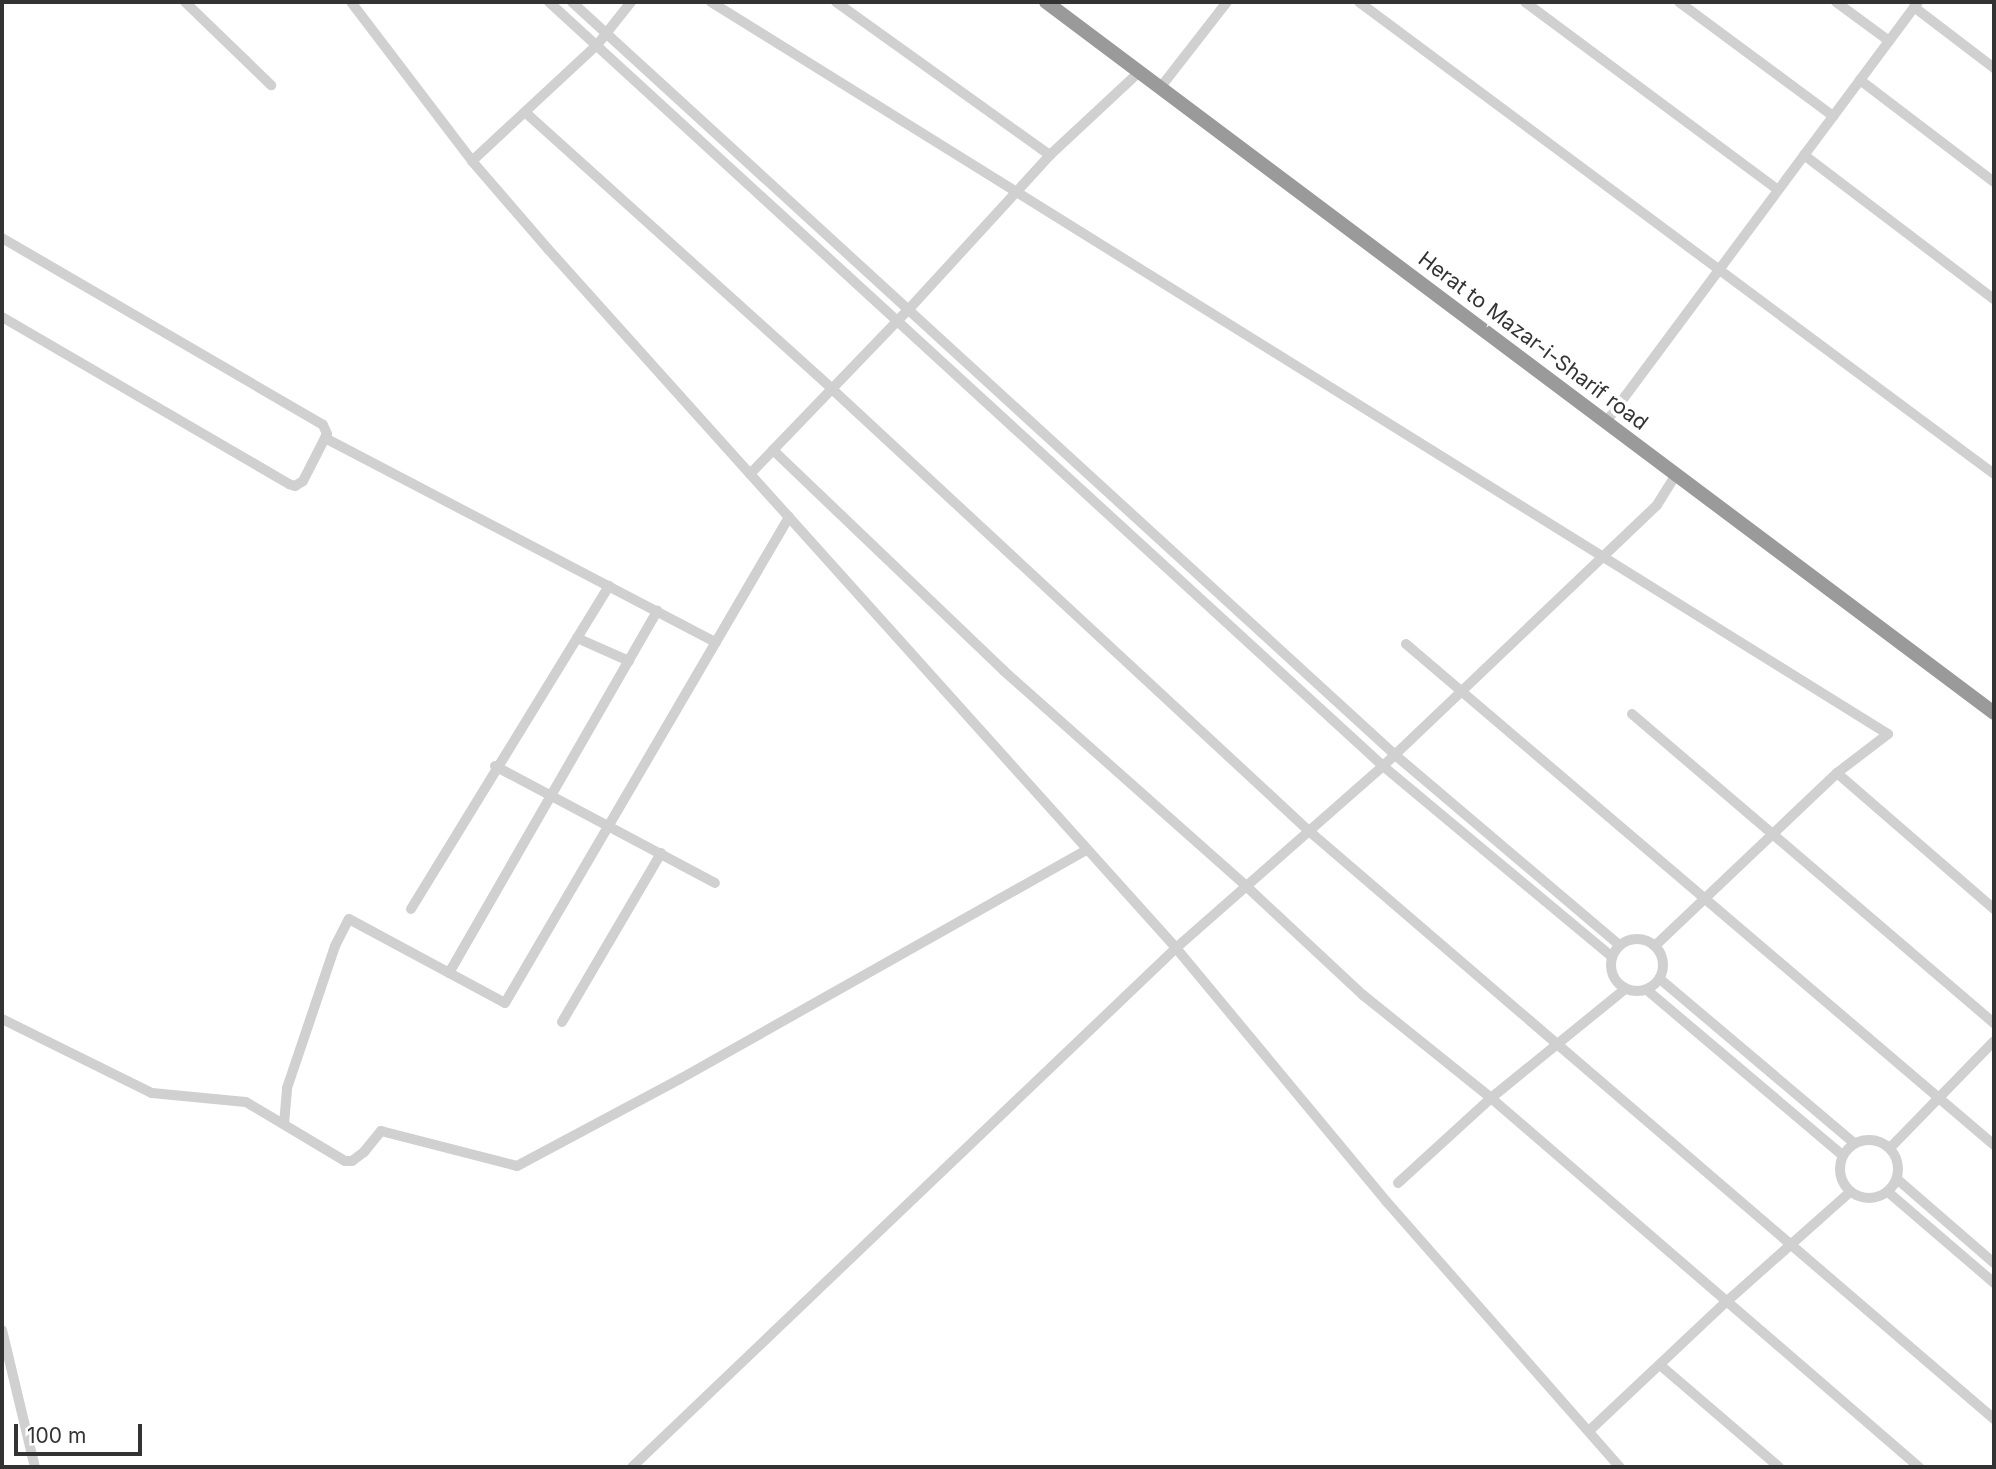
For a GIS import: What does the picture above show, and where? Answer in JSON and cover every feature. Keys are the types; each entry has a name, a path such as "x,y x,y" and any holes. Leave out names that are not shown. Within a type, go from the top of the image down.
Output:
{"highway":[{"name":"Herat to Mazar-i-Sharif road","path":"1046,2 1994,713"}],"street":[{"path":"185,2 271,85"},
{"path":"351,2 472,161 1175,948 1386,1201 1620,1467"},
{"path":"549,2 1383,766 1612,957"},
{"path":"572,2 1395,754 1619,945"},
{"path":"472,161 597,45 631,2"},
{"path":"711,2 1406,431 1888,734 1836,773 1655,946"},
{"path":"836,2 1050,155"},
{"path":"1160,88 1227,2"},
{"path":"1359,2 1994,474"},
{"path":"1525,2 1778,190"},
{"path":"1679,2 1833,116"},
{"path":"1836,2 1889,41"},
{"path":"1606,422 1916,4 1994,68"},
{"path":"750,474 909,309 1050,155 1139,72"},
{"path":"1860,80 1994,182"},
{"path":"526,113 832,389 1309,831 1994,1419"},
{"path":"1804,155 1994,299"},
{"path":"2,238 323,425 325,438 303,481 295,486 289,484 2,317"},
{"path":"325,438 716,642"},
{"path":"774,450 1004,671 1246,886 1363,995 1491,1098 1725,1303 1919,1467"},
{"path":"632,1467 1175,948 1383,766 1461,692 1657,505 1676,475"},
{"path":"284,1124 288,1088 335,946 349,919 505,1003 789,517"},
{"path":"411,908 495,766 609,586"},
{"path":"449,973 657,611"},
{"path":"577,638 629,661"},
{"path":"1406,644 1994,1145"},
{"path":"1632,714 1994,1023"},
{"path":"495,766 715,883"},
{"path":"1836,773 1994,909"},
{"path":"2,1020 152,1093 246,1102 345,1161 352,1161 364,1152 382,1131 517,1166 680,1079 1087,850"},
{"path":"562,1022 661,853"},
{"path":"1647,990 1660,979 1663,958 1655,946 1637,939 1619,945 1612,957 1614,979 1625,989 1647,990 1842,1156"},
{"path":"1660,979 1854,1143"},
{"path":"1398,1183 1491,1098 1625,989"},
{"path":"1890,1148 1994,1041"},
{"path":"1877,1141 1890,1148 1898,1163 1897,1179 1888,1192 1869,1199 1850,1192 1840,1175 1842,1156 1854,1143 1877,1141"},
{"path":"1897,1179 1994,1263"},
{"path":"1590,1430 1725,1303 1850,1192"},
{"path":"1888,1192 1994,1283"},
{"path":"2,1330 34,1467"},
{"path":"1660,1365 1779,1467"}]}
